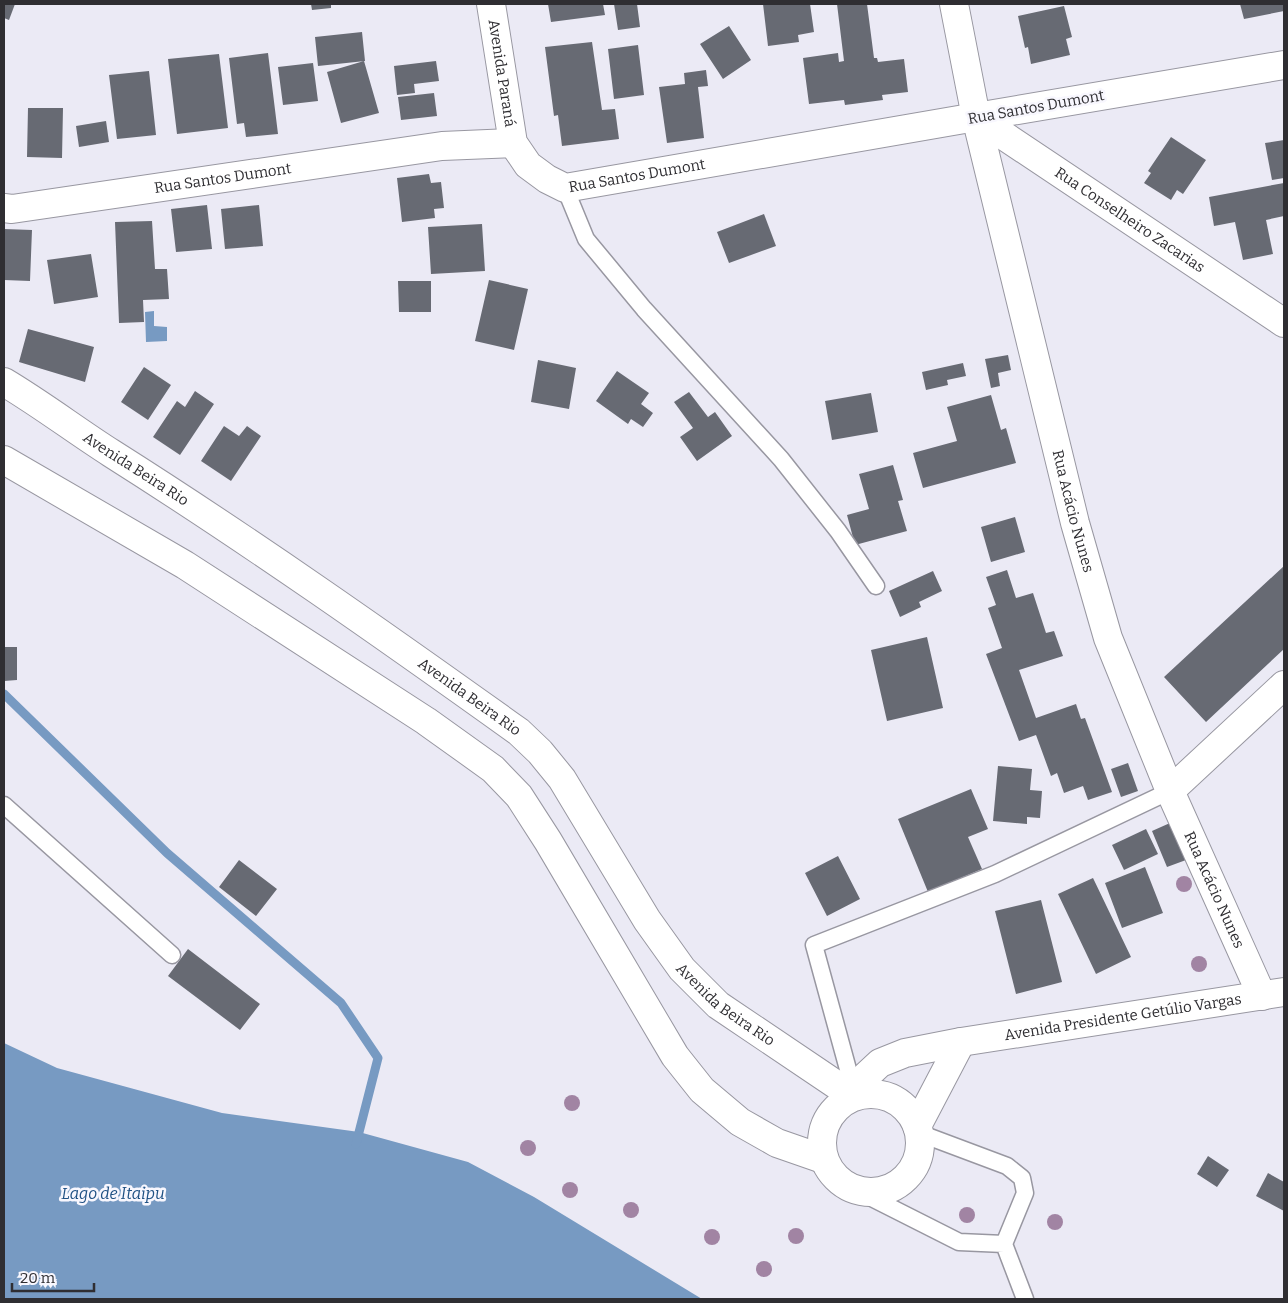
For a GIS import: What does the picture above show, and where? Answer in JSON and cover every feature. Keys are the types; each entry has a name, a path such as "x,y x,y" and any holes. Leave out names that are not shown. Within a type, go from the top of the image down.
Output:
{"street":[{"name":"Avenida Paraná","path":"491,4 513,143"},
{"name":"Rua Acácio Nunes","path":"954,4 976,116 1075,524 1108,638 1170,791 1273,994"},
{"name":"Rua Santos Dumont","path":"4,208 22,208 442,146 513,143 528,165 547,179 565,188 976,116 1284,65"},
{"name":"Rua Conselheiro Zacarias","path":"976,116 1284,323"},
{"name":"Avenida Beira Rio","path":"4,382 53,412 108,451 177,495 519,732 540,752 562,779 647,920 682,969 718,1005 855,1096"},
{"path":"4,460 185,565 426,721 493,769 519,796 548,841 675,1056 702,1090 748,1126 777,1143 823,1158"},
{"path":"1170,791 1284,685"},
{"name":"Avenida Presidente Getúlio Vargas","path":"855,1096 866,1076 880,1063 905,1053 961,1042 1273,994"},
{"path":"918,1130 961,1042"},
{"path":"876,1093 893,1099 908,1110 918,1130 920,1149 915,1165 906,1178 893,1188 876,1193 860,1192 837,1180 823,1158 822,1133 832,1111 855,1096 876,1093"}],"lane":[{"path":"565,188 586,239 644,309 781,459 838,531 876,586"},
{"path":"855,1096 814,945 995,874 1170,791"},
{"path":"4,805 172,954"},
{"path":"918,1130 1008,1166 1022,1178 1025,1193 1004,1244 1025,1299"},
{"path":"860,1192 959,1242 1004,1244"}],"water":[{"path":"154,311 154,326 167,327 167,341 146,342 145,312"},
{"name":"Lago de Itaipu","path":"4,1043 57,1068 222,1113 359,1132 468,1162 534,1197 702,1299 4,1299"}],"building":[{"path":"4,4 15,4 9,20 4,18"},
{"path":"311,4 331,4 331,8 312,10"},
{"path":"548,4 603,4 605,15 551,22"},
{"path":"614,4 637,4 640,27 618,30"},
{"path":"763,4 810,4 814,32 798,35 799,42 768,46"},
{"path":"837,4 867,4 874,58 877,58 878,62 904,59 908,92 882,95 883,100 845,105 844,100 809,104 803,58 838,53 839,62 844,61"},
{"path":"1240,4 1284,4 1284,11 1244,19"},
{"path":"1064,6 1072,37 1066,39 1070,55 1031,64 1028,47 1025,48 1018,16"},
{"path":"729,26 751,60 723,79 700,44"},
{"path":"362,32 365,61 318,66 315,37"},
{"path":"592,42 602,110 615,109 619,139 562,146 558,115 554,116 545,47"},
{"path":"638,45 644,95 614,99 608,49"},
{"path":"268,53 278,134 246,137 244,123 237,124 229,58"},
{"path":"219,54 228,128 177,134 168,59"},
{"path":"364,61 379,113 341,123 327,72"},
{"path":"436,61 439,81 414,84 415,93 397,95 394,66"},
{"path":"313,63 318,101 283,105 278,67"},
{"path":"706,70 708,86 698,87 704,138 667,143 659,87 685,84 684,73"},
{"path":"149,71 156,135 117,139 109,75"},
{"path":"434,93 437,116 401,120 398,97"},
{"path":"28,108 63,108 62,158 27,157"},
{"path":"106,121 109,142 79,147 76,126"},
{"path":"1171,137 1206,160 1183,194 1177,190 1171,200 1144,183 1151,173 1148,171"},
{"path":"1284,140 1284,178 1272,180 1265,143"},
{"path":"429,174 431,183 441,182 444,208 434,209 435,218 402,222 397,178"},
{"path":"1284,183 1284,216 1266,220 1273,254 1243,260 1235,222 1214,226 1209,197"},
{"path":"207,205 212,249 176,252 171,209"},
{"path":"259,205 263,246 225,249 221,209"},
{"path":"764,214 776,246 729,263 717,232"},
{"path":"152,221 155,269 167,269 169,299 143,300 144,322 119,323 115,222"},
{"path":"482,224 485,271 431,274 428,227"},
{"path":"4,229 32,230 30,281 4,280"},
{"path":"91,254 98,297 54,304 47,260"},
{"path":"489,280 528,289 514,350 475,341"},
{"path":"398,281 431,281 431,312 399,312"},
{"path":"28,329 94,347 85,382 19,362"},
{"path":"1008,355 1011,370 998,373 1000,386 991,388 985,359"},
{"path":"538,360 576,368 569,409 531,402"},
{"path":"963,363 966,376 947,380 948,385 926,390 922,372"},
{"path":"144,367 171,385 148,420 121,402"},
{"path":"617,371 649,393 641,404 653,413 643,427 631,419 628,424 596,401"},
{"path":"195,391 214,404 180,455 153,437 177,401 185,407"},
{"path":"689,392 708,417 715,412 732,436 697,461 680,437 693,428 674,402"},
{"path":"871,393 878,432 832,440 825,401"},
{"path":"991,395 1001,430 1006,428 1016,463 923,488 913,453 957,441 947,407"},
{"path":"224,426 239,436 247,426 261,436 231,481 201,461"},
{"path":"893,465 903,500 898,501 907,531 855,545 847,515 869,509 859,474"},
{"path":"1015,517 1025,552 991,562 981,527"},
{"path":"1284,566 1284,649 1206,722 1164,677"},
{"path":"1007,570 1016,598 1033,593 1046,633 1054,631 1063,656 1019,670 1036,718 1076,704 1081,719 1085,718 1112,792 1088,800 1083,786 1064,793 1057,773 1051,776 1036,735 1019,741 986,654 1002,648 988,608 996,605 986,577"},
{"path":"933,571 942,591 919,602 921,607 900,617 889,591"},
{"path":"927,637 943,708 887,721 871,650"},
{"path":"4,647 17,647 17,680 4,681"},
{"path":"1128,763 1138,791 1121,797 1111,769"},
{"path":"998,766 1032,769 1030,790 1042,791 1040,818 1027,817 1027,824 993,821"},
{"path":"971,789 988,829 968,837 982,869 928,892 898,819"},
{"path":"1170,823 1186,860 1167,867 1152,831"},
{"path":"1146,829 1158,854 1124,870 1112,845"},
{"path":"838,856 860,899 827,916 805,873"},
{"path":"239,860 277,889 256,916 219,887"},
{"path":"1145,867 1163,913 1122,928 1105,883"},
{"path":"1093,878 1131,957 1096,974 1058,894"},
{"path":"1041,900 1062,982 1016,994 995,911"},
{"path":"188,949 260,1004 240,1030 168,976"},
{"path":"1208,1156 1229,1170 1217,1187 1197,1174"},
{"path":"1268,1173 1284,1182 1284,1211 1256,1196"}],"waterway":[{"path":"4,694 167,853 341,1003 378,1058 356,1144"}]}
